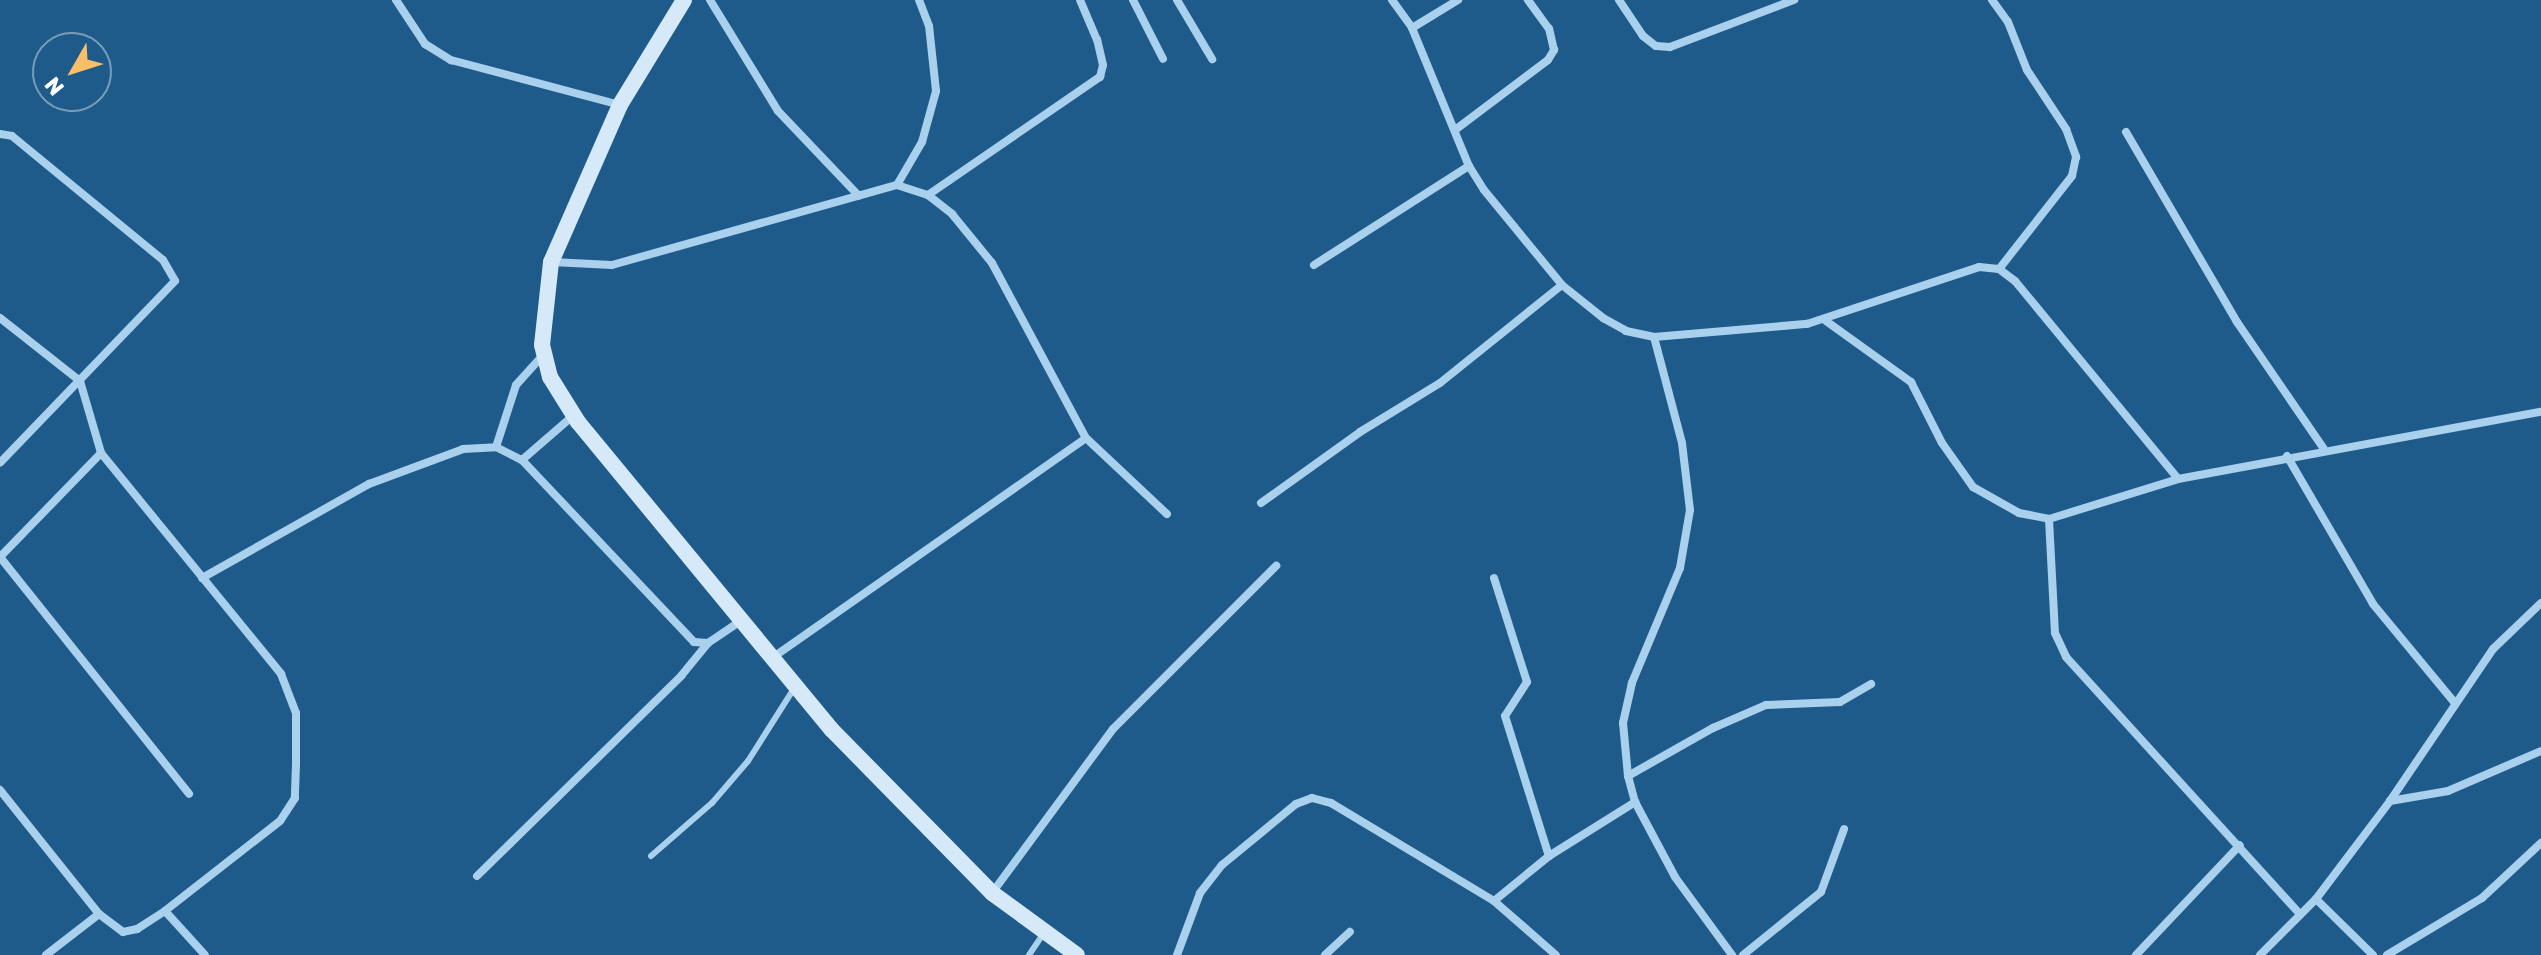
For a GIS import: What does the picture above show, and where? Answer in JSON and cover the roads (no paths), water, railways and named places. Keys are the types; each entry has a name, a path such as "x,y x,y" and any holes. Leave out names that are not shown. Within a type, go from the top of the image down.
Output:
{"street":[{"path":"396,0 425,44 451,60 620,105"},
{"path":"684,0 620,105 551,262 544,354 550,377 574,415 795,687 992,893 1077,955"},
{"path":"710,0 778,111 859,196"},
{"path":"897,185 922,142 936,91 929,26 919,0"},
{"path":"928,195 1100,77 1100,52 1080,0"},
{"path":"1133,0 1163,59"},
{"path":"1177,0 1212,59"},
{"path":"1392,0 1412,28 1469,166 1562,285 1626,331 1654,337 1826,321 1934,280 1979,267 1999,269 2015,281 2178,479"},
{"path":"1412,28 1458,0"},
{"path":"1455,130 1548,60 1554,50 1549,29 1528,0"},
{"path":"1619,0 1643,36 1656,46 1670,47 1794,0"},
{"path":"1992,0 2008,22 2027,70 2066,129 2076,157 2072,176 1999,269"},
{"path":"2126,132 2237,322 2324,449"},
{"path":"0,134 12,136 173,272 171,291 0,463"},
{"path":"1314,265 1469,166"},
{"path":"551,262 612,265 897,185 928,195 952,214 992,263 1086,438 1167,514"},
{"path":"1261,503 1360,432 1440,383 1562,285"},
{"path":"0,318 80,381 101,453 281,674 296,713 295,798 280,821 165,911 137,929 123,932 99,914 0,790"},
{"path":"1826,321 1911,382 1942,443 1973,487 2019,513 2049,519 2178,479 2324,449 2541,412"},
{"path":"1654,337 1682,443 1690,510 1680,568 1632,683 1623,723 1628,776 1635,802 1675,877 1732,955"},
{"path":"496,447 516,385 544,354"},
{"path":"522,460 574,415"},
{"path":"771,658 1086,438"},
{"path":"202,578 369,484 463,449 496,447 522,460 694,642 708,643"},
{"path":"101,453 0,557 189,794"},
{"path":"2287,456 2373,604 2412,658 2455,703"},
{"path":"2049,519 2055,633 2066,657 2300,914"},
{"path":"992,893 1113,729 1276,566"},
{"path":"1494,578 1527,682 1505,716 1549,856"},
{"path":"2260,955 2316,899 2390,801 2493,649 2541,603"},
{"path":"477,876 681,676 708,643 741,621"},
{"path":"1628,776 1713,728 1766,705 1840,702 1871,684"},
{"path":"2390,801 2448,791 2541,751"},
{"path":"1177,955 1200,893 1222,865 1296,804 1312,798 1331,803 1494,901 1556,955"},
{"path":"1494,901 1549,856 1635,802"},
{"path":"1743,955 1821,892 1844,829"},
{"path":"2387,955 2482,898 2541,843"},
{"path":"2136,955 2240,845"},
{"path":"2316,899 2373,955"},
{"path":"165,911 205,955"},
{"path":"46,955 99,914"},
{"path":"1325,955 1350,932"}],"lane":[{"path":"651,856 712,803 748,761 795,687"},
{"path":"1029,955 1044,933"}]}
